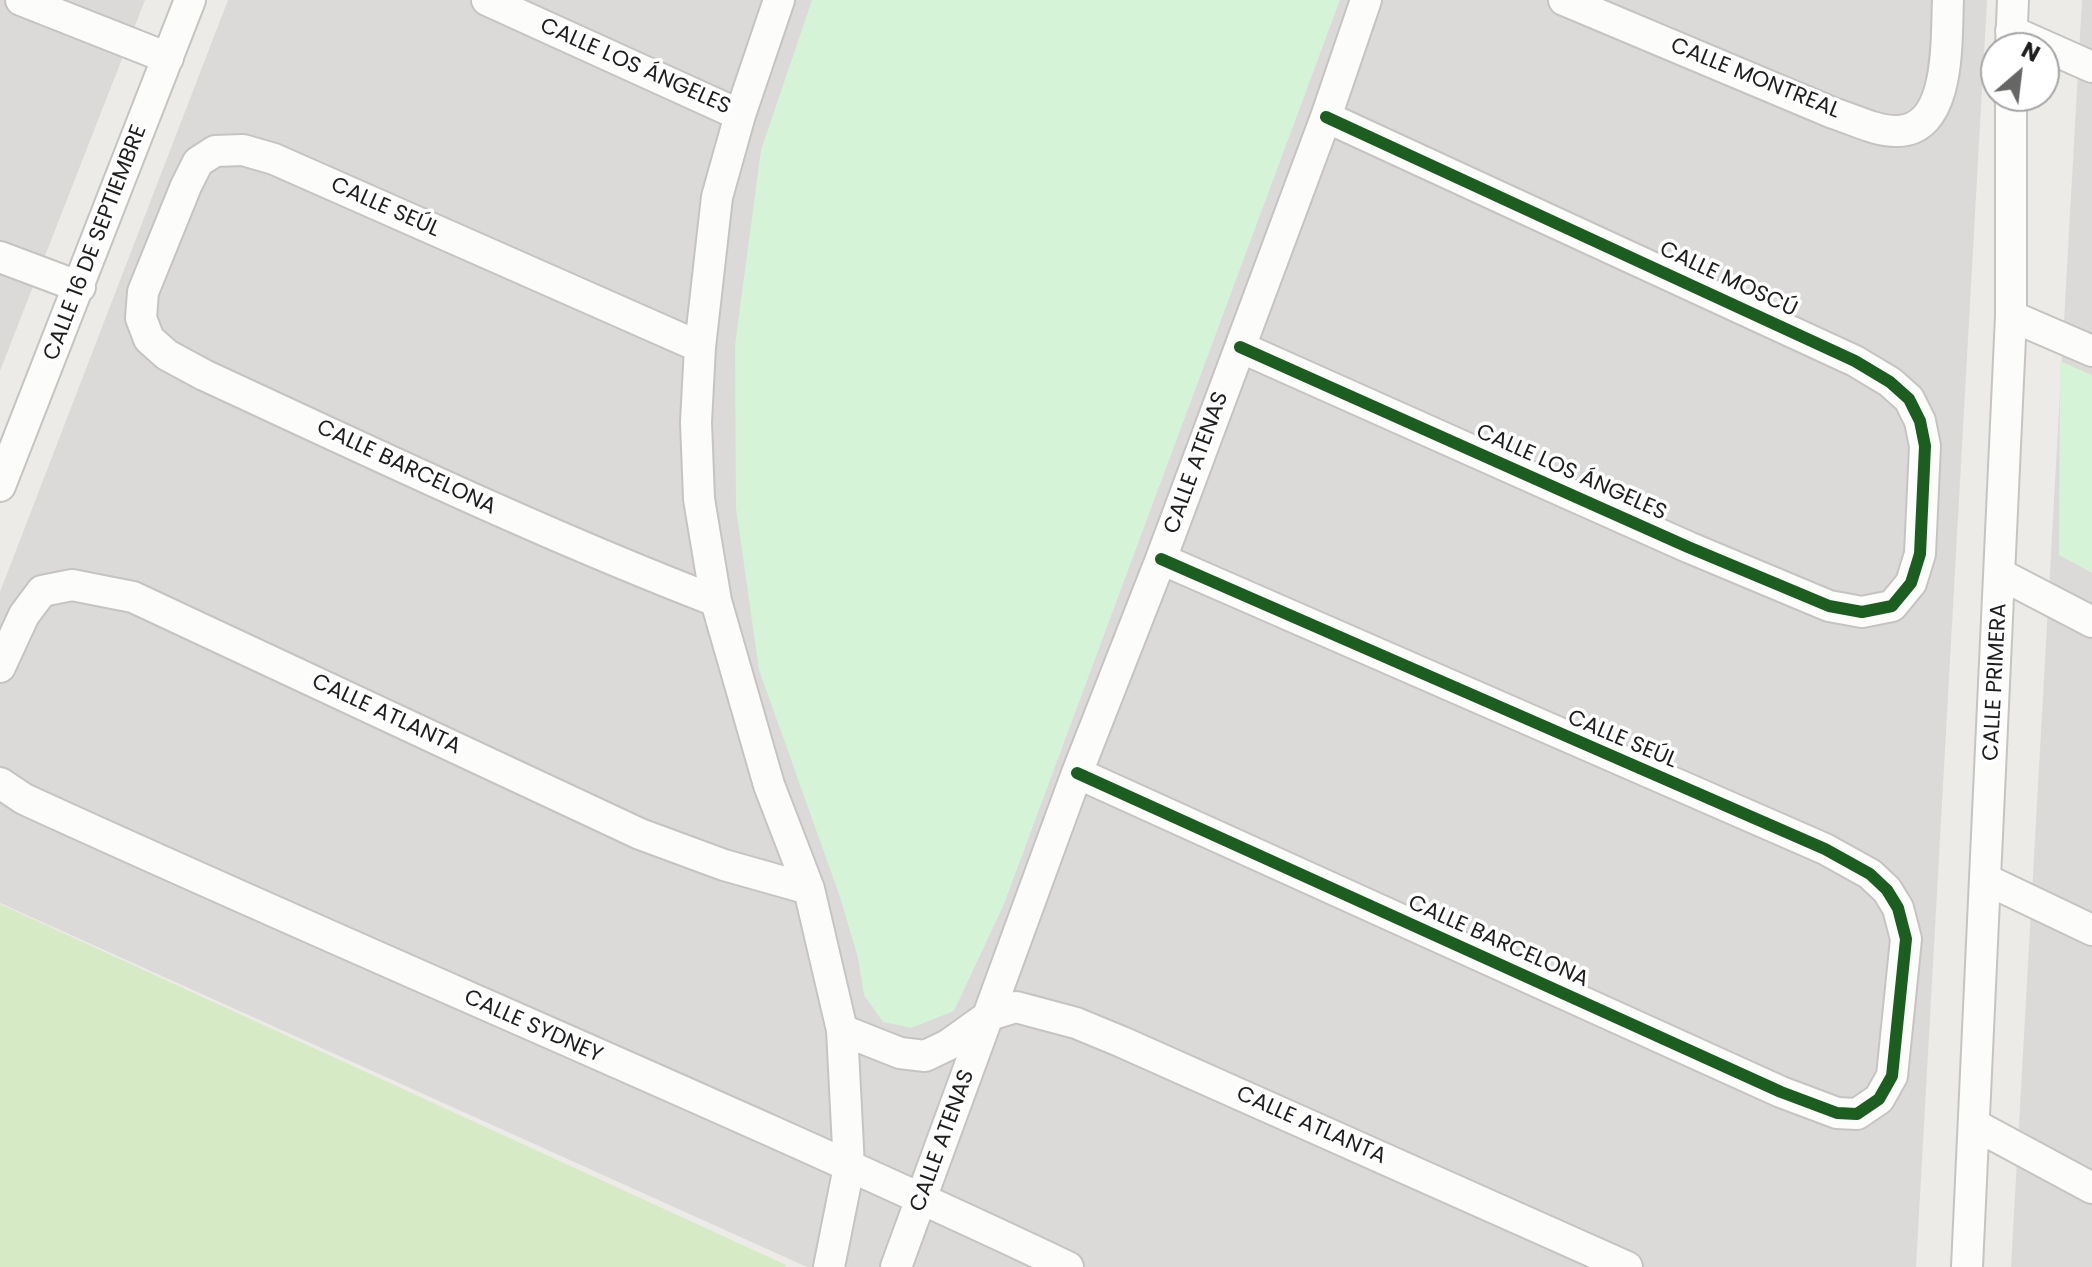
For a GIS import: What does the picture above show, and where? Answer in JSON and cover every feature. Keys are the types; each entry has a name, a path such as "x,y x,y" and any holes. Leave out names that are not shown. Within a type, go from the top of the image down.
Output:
{"street":[{"path":"21,0 168,58"},
{"name":"CALLE 16 DE SEPTIEMBRE","path":"0,486 190,0"},
{"name":"CALLE LOS ÁNGELES","path":"487,0 740,115"},
{"path":"779,0 740,115 717,197 700,347 696,422 699,499 716,601 769,785 809,889 842,1030 849,1167 829,1267"},
{"name":"CALLE ATENAS","path":"896,1267 1077,773 1161,559 1326,117 1366,0"},
{"name":"CALLE MONTREAL","path":"1564,0 1833,113 1900,132 1922,122 1939,100 1945,72 1948,0"},
{"path":"2011,32 2013,0"},
{"path":"2060,56 2092,67"},
{"name":"CALLE PRIMERA","path":"1967,1267 2011,316 2011,112"},
{"name":"CALLE MOSCÚ","path":"1326,117 1855,361 1890,382 1909,399 1920,421 1925,446 1920,554 1911,583 1892,606"},
{"name":"CALLE SEÚL","path":"143,292 198,162 215,151 243,150 274,159 700,347"},
{"path":"0,257 80,287"},
{"name":"CALLE BARCELONA","path":"143,292 141,318 149,339 167,355 204,375 524,521 716,601"},
{"path":"2011,316 2092,351"},
{"name":"CALLE LOS ÁNGELES","path":"1240,347 1829,606 1862,612 1892,606"},
{"name":"CALLE SEÚL","path":"1161,559 1825,849 1870,874 1887,890 1898,908 1906,939 1892,1076"},
{"path":"2000,574 2092,622"},
{"name":"CALLE ATLANTA","path":"0,667 24,615 42,591 72,585 133,597 640,834 724,865 809,889"},
{"name":"CALLE BARCELONA","path":"1077,773 1767,1086 1823,1108 1837,1113 1857,1114 1879,1099 1892,1076"},
{"name":"CALLE SYDNEY","path":"0,783 24,799 247,901 922,1198 1068,1267"},
{"path":"1987,880 2092,930"},
{"name":"CALLE ATLANTA","path":"990,1015 1016,1007 1076,1023 1627,1267"},
{"name":"CALLE ATENAS","path":"842,1030 900,1053 925,1056 948,1045 990,1015"},
{"path":"1975,1125 2092,1188"}],"shaded area":[{"path":"0,0 145,0 0,371"},
{"path":"228,0 1987,0 1985,32 1980,32 1981,112 1916,1267 807,1267 0,903 0,592"},
{"path":"2082,0 2092,0 2092,1267 2011,1267"}],"green space":[{"path":"812,0 1340,0 1004,904 954,1011 911,1028 883,1022 864,995 858,958 840,897 759,670 736,508 735,345 761,150"},
{"path":"2060,361 2092,375 2092,573 2059,555"},
{"path":"0,904 786,1265 0,1267"}],"cycle path":[{"path":"1240,347 1688,547 1829,606 1862,612 1892,606 1911,583 1920,554 1925,446 1920,421 1909,399 1890,382 1855,361 1326,117"},
{"path":"1077,773 1781,1092 1837,1113 1857,1114 1879,1099 1892,1076 1906,939 1898,908 1887,890 1870,874 1825,849 1161,559"}]}
